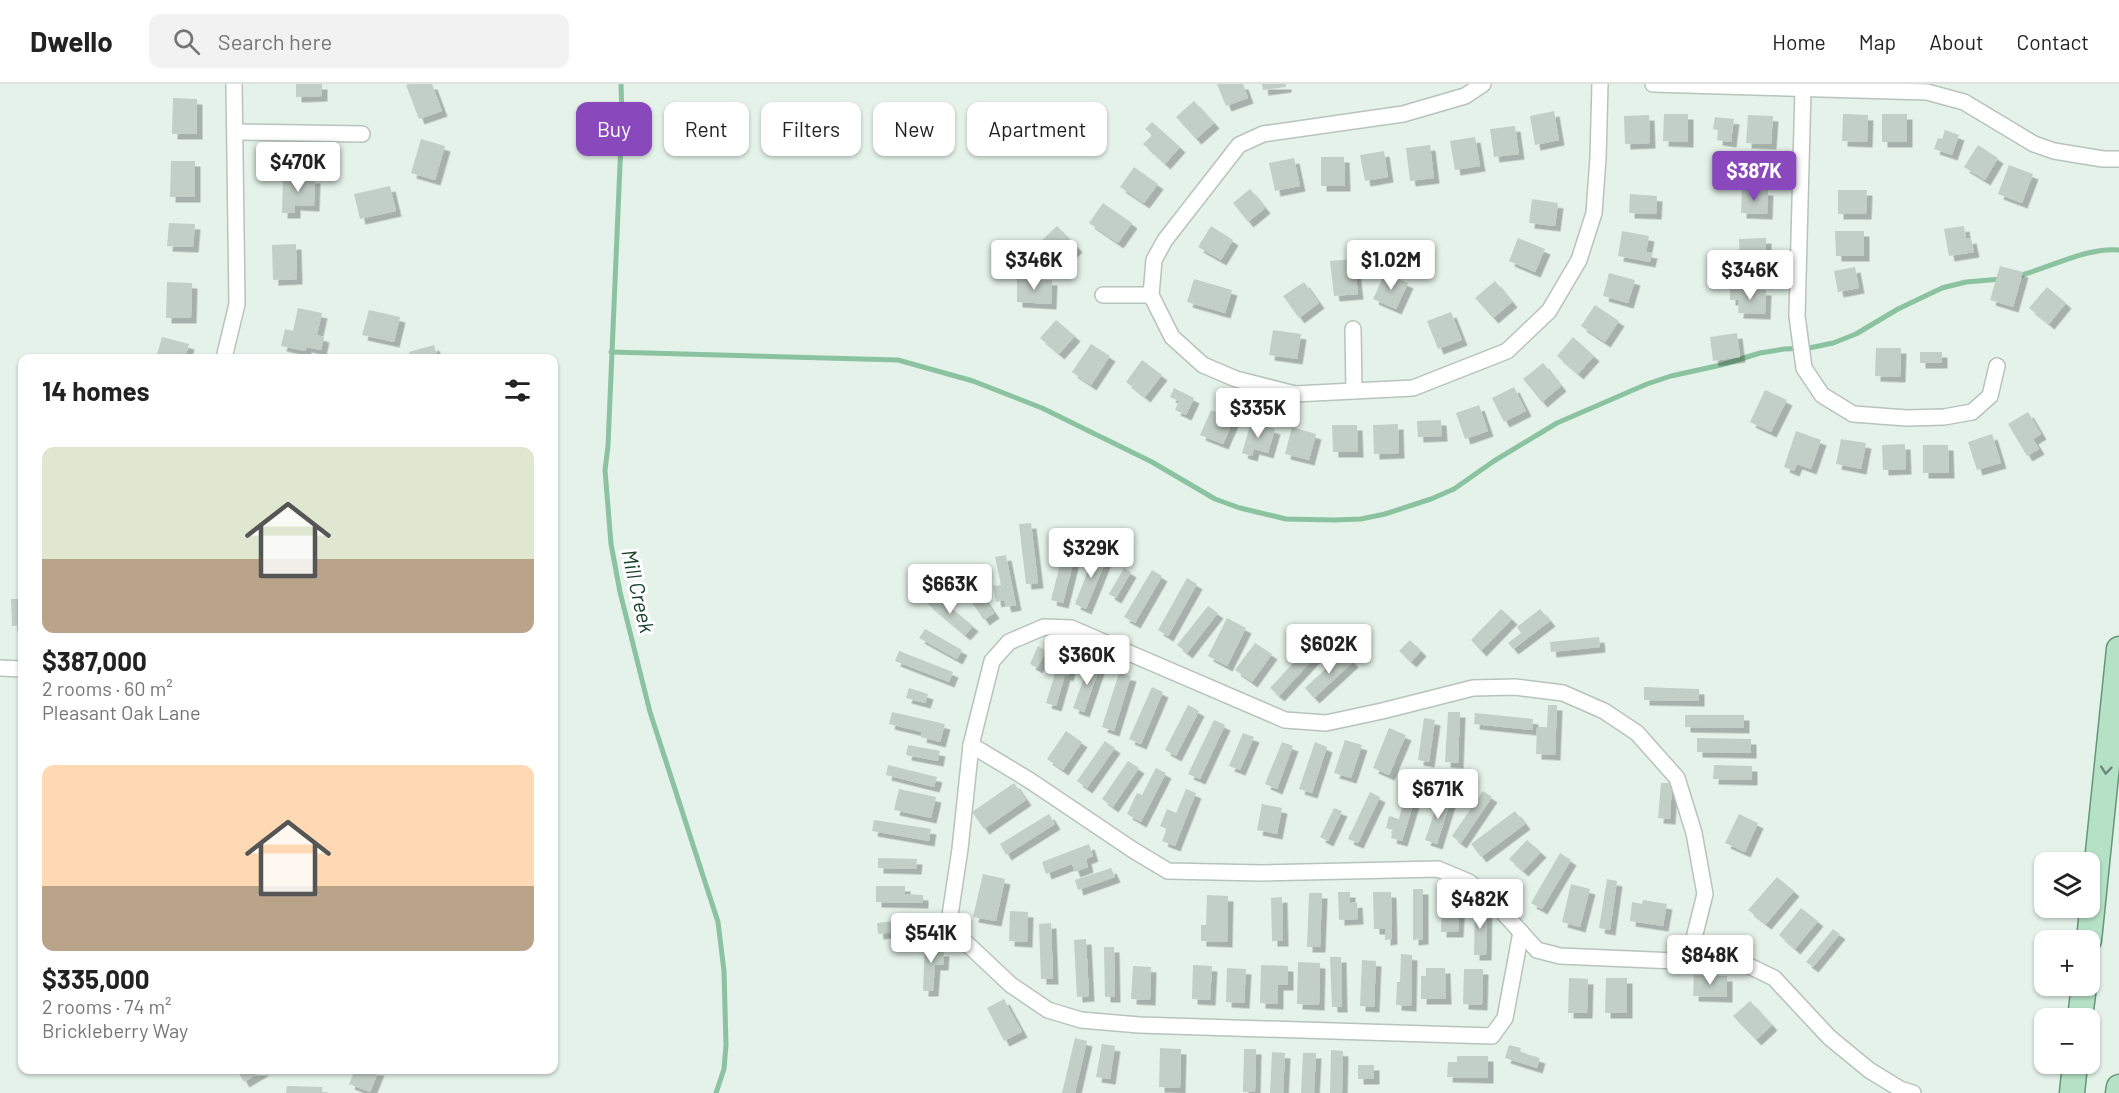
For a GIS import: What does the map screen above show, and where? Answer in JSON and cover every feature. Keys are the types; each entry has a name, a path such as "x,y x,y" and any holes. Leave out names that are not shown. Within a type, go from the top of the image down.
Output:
{"main road":[{"path":"2090,930 2119,649"},
{"path":"2072,1093 2074,1074"},
{"path":"2118,1093 2119,1087"}],"street":[{"path":"225,354 237,304 234,84"},
{"path":"1483,84 1465,96 1403,114 1263,134 1239,145 1165,240 1154,260 1151,295 1172,337 1203,365 1236,379 1295,394 1413,388 1507,351 1549,311 1579,260 1594,213 1600,84"},
{"path":"1653,84 1927,92 1964,102 2034,144 2054,151 2103,159 2119,159"},
{"path":"1803,89 1797,316 1804,368 1822,395 1854,414 1907,418 1944,417 1972,412 1990,396 1997,366"},
{"path":"236,132 362,134"},
{"path":"1103,294 1151,295"},
{"path":"1353,329 1354,391"},
{"path":"1521,932 1505,1018 1492,1036 1139,1025 1080,1020 1048,1010 1011,985 961,938 949,922 960,849 971,745 992,661 1009,642 1044,627 1071,628 1285,720 1326,723 1473,688 1515,687 1563,693 1604,711 1637,734 1677,778 1694,833 1705,894 1688,962"},
{"path":"0,668 18,669"},
{"path":"971,745 1168,871 1262,873 1438,869 1469,882 1500,909 1537,950 1560,956 1745,964 1774,978 1829,1037 1869,1070 1900,1089 1913,1093"}],"building":[{"path":"296,84 322,84 322,96 296,97"},
{"path":"432,84 442,111 419,119 406,85"},
{"path":"1217,84 1243,84 1248,98 1226,106"},
{"path":"1262,84 1286,84 1286,87 1263,90"},
{"path":"173,98 197,99 197,134 172,134"},
{"path":"1194,101 1214,123 1196,139 1176,117"},
{"path":"1554,111 1559,140 1535,145 1530,116"},
{"path":"1664,114 1688,114 1688,142 1663,141"},
{"path":"1843,114 1868,115 1867,142 1842,141"},
{"path":"1882,114 1907,114 1907,142 1882,142"},
{"path":"1649,115 1650,143 1625,144 1624,116"},
{"path":"1748,115 1773,116 1771,144 1746,143"},
{"path":"1715,117 1734,119 1731,142 1717,140 1718,130 1713,129"},
{"path":"1152,122 1180,147 1165,164 1143,144 1152,135 1145,129"},
{"path":"1515,126 1519,154 1494,157 1490,129"},
{"path":"1945,130 1959,135 1952,155 1934,149 1938,138 1942,139"},
{"path":"1475,137 1480,166 1455,170 1450,141"},
{"path":"421,139 445,146 435,180 411,173"},
{"path":"1430,145 1434,178 1410,181 1406,148"},
{"path":"1978,145 1998,158 1985,180 1964,167"},
{"path":"1384,151 1388,177 1365,181 1360,155"},
{"path":"1321,157 1344,157 1345,186 1321,186"},
{"path":"1294,158 1300,186 1275,191 1269,163"},
{"path":"171,161 195,161 195,197 170,197"},
{"path":"2009,165 2033,174 2022,203 1998,194"},
{"path":"1134,167 1158,184 1144,203 1120,187"},
{"path":"283,177 315,178 314,206 295,205 295,213 282,213"},
{"path":"390,186 396,211 360,219 354,194"},
{"path":"1250,189 1265,208 1248,222 1233,203"},
{"path":"1742,189 1768,190 1767,214 1741,213"},
{"path":"1838,190 1867,190 1866,214 1838,214"},
{"path":"1630,194 1657,196 1656,214 1629,213"},
{"path":"1532,199 1558,203 1555,226 1529,223"},
{"path":"1103,203 1132,223 1118,243 1089,223"},
{"path":"169,223 195,224 193,247 167,246"},
{"path":"1057,226 1077,247 1059,264 1039,243"},
{"path":"1211,226 1233,240 1221,260 1198,247"},
{"path":"1964,226 1966,239 1971,238 1974,252 1949,256 1944,229"},
{"path":"1622,231 1649,236 1646,252 1652,253 1650,262 1618,256"},
{"path":"1835,231 1864,231 1864,256 1836,256"},
{"path":"1518,238 1545,249 1535,272 1509,261"},
{"path":"1766,238 1766,263 1740,263 1739,239"},
{"path":"296,244 297,279 273,280 272,245"},
{"path":"1354,259 1358,294 1334,296 1330,261"},
{"path":"2000,266 2023,272 2013,307 1990,300"},
{"path":"1855,267 1859,288 1838,292 1834,271"},
{"path":"1385,273 1408,283 1396,309 1373,299"},
{"path":"1609,273 1635,280 1628,303 1603,296"},
{"path":"1017,279 1052,280 1051,304 1017,302"},
{"path":"1194,279 1232,290 1225,313 1187,302"},
{"path":"1495,281 1512,302 1493,318 1475,298"},
{"path":"167,282 192,283 191,318 166,318"},
{"path":"1304,282 1319,303 1299,318 1283,296"},
{"path":"2047,287 2066,303 2049,324 2029,308"},
{"path":"1730,289 1766,290 1765,314 1738,313 1739,300 1730,300"},
{"path":"1595,305 1619,321 1605,342 1581,326"},
{"path":"298,308 322,313 317,335 324,337 321,350 306,347 305,351 281,346 285,329 293,331"},
{"path":"369,310 400,317 394,342 362,335"},
{"path":"1451,312 1462,340 1438,349 1427,321"},
{"path":"1056,320 1075,336 1059,354 1040,338"},
{"path":"1273,330 1301,334 1297,359 1269,355"},
{"path":"1737,333 1740,357 1713,361 1710,337"},
{"path":"162,337 189,344 186,354 157,354"},
{"path":"1573,337 1594,356 1578,374 1557,356"},
{"path":"1091,344 1110,356 1091,385 1072,372"},
{"path":"434,345 437,354 410,354 409,352"},
{"path":"1876,348 1901,348 1900,377 1875,376"},
{"path":"1920,352 1942,352 1942,363 1920,363"},
{"path":"1142,360 1162,375 1145,397 1126,382"},
{"path":"1543,363 1561,386 1542,402 1523,379"},
{"path":"1514,387 1526,411 1504,422 1492,398"},
{"path":"1174,388 1194,398 1186,415 1175,410 1179,401 1170,397"},
{"path":"1765,390 1787,400 1771,432 1750,422"},
{"path":"1479,405 1488,431 1465,439 1456,413"},
{"path":"1211,410 1234,419 1223,444 1200,435"},
{"path":"2028,412 2041,434 2033,439 2039,449 2027,456 2008,424"},
{"path":"1441,420 1442,436 1418,437 1417,421"},
{"path":"1251,422 1275,429 1268,453 1254,449 1252,456 1242,453"},
{"path":"1398,424 1399,453 1374,454 1373,425"},
{"path":"1332,425 1357,425 1358,452 1333,452"},
{"path":"1292,427 1316,434 1309,460 1285,454"},
{"path":"1796,431 1821,440 1811,469 1797,464 1794,471 1784,467"},
{"path":"1992,434 2001,463 1977,470 1968,442"},
{"path":"1841,439 1866,443 1861,469 1836,464"},
{"path":"1905,444 1906,469 1883,470 1882,445"},
{"path":"1923,445 1948,445 1949,473 1923,473"},
{"path":"1031,523 1038,583 1026,584 1019,524"},
{"path":"1065,545 1077,548 1063,603 1051,600"},
{"path":"1096,550 1108,555 1086,609 1075,604"},
{"path":"1006,555 1016,605 1006,607 1004,600 996,602 993,586 1001,585 995,557"},
{"path":"961,565 994,613 984,620 951,572"},
{"path":"1124,568 1131,572 1116,598 1109,594"},
{"path":"1152,570 1162,576 1135,623 1124,617"},
{"path":"1187,578 1197,584 1168,636 1158,630"},
{"path":"934,594 973,626 965,635 927,603"},
{"path":"11,599 18,599 18,625 12,626"},
{"path":"1208,606 1218,613 1187,653 1177,645"},
{"path":"1501,609 1512,619 1481,651 1471,640"},
{"path":"1540,609 1550,621 1513,649 1508,643 1521,633 1517,627"},
{"path":"1227,618 1246,628 1227,666 1208,656"},
{"path":"925,629 962,650 957,659 919,638"},
{"path":"1599,637 1600,647 1551,652 1550,642"},
{"path":"1410,640 1421,651 1411,662 1399,651"},
{"path":"1255,643 1272,654 1252,682 1235,670"},
{"path":"1038,646 1046,651 1037,668 1030,664"},
{"path":"1063,648 1075,651 1056,706 1046,703"},
{"path":"1307,648 1316,656 1279,696 1270,688"},
{"path":"899,651 953,672 949,682 895,661"},
{"path":"1344,652 1353,662 1314,698 1305,688"},
{"path":"1091,659 1101,663 1084,712 1073,708"},
{"path":"1119,673 1131,676 1114,731 1102,727"},
{"path":"1152,687 1163,692 1141,744 1129,739"},
{"path":"1644,687 1699,689 1699,701 1644,700"},
{"path":"909,688 928,694 925,703 906,698"},
{"path":"1188,705 1199,711 1176,756 1165,750"},
{"path":"1548,705 1557,705 1555,755 1536,754 1537,727 1547,727"},
{"path":"892,712 945,724 940,742 921,737 922,732 889,724"},
{"path":"1448,712 1460,712 1458,763 1445,762"},
{"path":"1475,713 1533,719 1532,730 1474,724"},
{"path":"1685,715 1744,715 1744,728 1685,727"},
{"path":"1424,718 1435,720 1429,762 1418,760"},
{"path":"1214,720 1225,725 1200,779 1188,774"},
{"path":"1389,728 1406,735 1389,775 1373,768"},
{"path":"1066,731 1082,742 1063,770 1047,759"},
{"path":"1243,733 1254,737 1240,770 1229,766"},
{"path":"1697,738 1751,739 1751,753 1697,752"},
{"path":"1345,740 1362,745 1351,778 1334,773"},
{"path":"1105,741 1115,748 1087,788 1077,781"},
{"path":"1282,742 1293,746 1277,789 1265,784"},
{"path":"1315,742 1327,747 1312,793 1299,789"},
{"path":"908,745 940,751 938,761 906,755"},
{"path":"1128,761 1139,768 1113,807 1102,799"},
{"path":"888,765 937,777 934,787 886,775"},
{"path":"1714,765 1752,766 1752,780 1713,779"},
{"path":"1156,768 1166,773 1141,822 1127,814 1137,793 1142,795"},
{"path":"1014,783 1026,800 984,829 972,812"},
{"path":"1661,783 1672,783 1670,819 1658,818"},
{"path":"899,789 936,797 931,818 894,810"},
{"path":"1186,789 1196,793 1175,846 1162,841 1167,829 1160,826 1167,809 1176,813"},
{"path":"1483,791 1492,797 1461,843 1452,836"},
{"path":"1370,792 1380,797 1358,843 1348,839"},
{"path":"1440,796 1451,799 1437,844 1425,840"},
{"path":"1404,799 1414,802 1402,841 1391,838 1393,830 1386,828 1389,816 1399,819"},
{"path":"1262,804 1282,808 1277,834 1257,830"},
{"path":"1334,808 1342,811 1328,841 1320,837"},
{"path":"1515,811 1525,824 1481,857 1471,844"},
{"path":"1049,814 1055,824 1006,855 1000,844"},
{"path":"1739,814 1758,823 1745,852 1725,843"},
{"path":"874,820 931,829 929,841 872,831"},
{"path":"1527,840 1541,852 1523,871 1509,859"},
{"path":"1089,844 1093,856 1086,859 1088,867 1075,872 1072,864 1046,874 1042,862"},
{"path":"1560,853 1571,860 1542,909 1531,903"},
{"path":"878,858 917,859 916,869 878,868"},
{"path":"1111,868 1115,877 1078,890 1075,880"},
{"path":"983,874 1005,879 996,921 973,917"},
{"path":"1777,877 1794,891 1766,924 1748,910"},
{"path":"1607,879 1617,881 1610,930 1599,928"},
{"path":"1571,884 1590,889 1580,927 1562,922"},
{"path":"876,886 905,886 905,894 923,895 923,903 876,902"},
{"path":"1413,889 1423,889 1423,939 1413,940"},
{"path":"1338,892 1350,892 1350,903 1357,902 1358,919 1339,920"},
{"path":"1373,892 1391,892 1392,939 1385,940 1385,929 1374,929"},
{"path":"1309,893 1322,893 1320,947 1307,947"},
{"path":"1207,895 1228,896 1227,942 1201,941 1201,925 1206,925"},
{"path":"1282,897 1283,941 1272,941 1271,898"},
{"path":"1442,897 1460,898 1458,932 1441,932"},
{"path":"1643,900 1667,904 1663,926 1630,921 1632,902 1642,904"},
{"path":"1475,905 1487,905 1486,955 1474,955"},
{"path":"1801,908 1818,921 1795,949 1779,935"},
{"path":"1010,911 1028,912 1027,942 1009,941"},
{"path":"927,917 928,928 878,934 877,923"},
{"path":"1051,923 1053,979 1041,979 1039,924"},
{"path":"1833,929 1840,934 1813,967 1806,962"},
{"path":"1086,939 1089,996 1077,997 1074,940"},
{"path":"925,940 937,940 936,951 944,951 943,965 935,965 933,991 923,991"},
{"path":"1104,947 1114,947 1115,997 1105,997"},
{"path":"1401,954 1412,955 1411,1006 1396,1005"},
{"path":"1330,957 1341,957 1342,1007 1332,1007"},
{"path":"1362,960 1376,961 1374,1007 1360,1006"},
{"path":"1298,962 1320,963 1319,1005 1297,1004"},
{"path":"1193,965 1212,966 1210,1000 1192,999"},
{"path":"1261,965 1288,966 1288,985 1278,985 1278,1004 1260,1003"},
{"path":"1133,966 1151,967 1150,1000 1131,999"},
{"path":"1227,968 1246,969 1244,1003 1226,1002"},
{"path":"1426,968 1445,968 1446,999 1421,999 1421,976 1426,976"},
{"path":"1464,969 1483,969 1482,1005 1463,1004"},
{"path":"1694,975 1727,976 1727,997 1693,996"},
{"path":"1569,978 1588,979 1587,1013 1568,1013"},
{"path":"1606,978 1627,978 1627,1013 1605,1013"},
{"path":"1004,999 1022,1032 1004,1041 987,1008"},
{"path":"1750,1001 1772,1025 1756,1040 1733,1016"},
{"path":"1075,1038 1087,1041 1075,1093 1062,1093"},
{"path":"1102,1044 1115,1046 1110,1079 1096,1077"},
{"path":"1509,1045 1521,1048 1520,1052 1540,1058 1537,1068 1505,1058"},
{"path":"1160,1048 1181,1049 1180,1088 1159,1087"},
{"path":"1244,1049 1256,1049 1255,1092 1243,1092"},
{"path":"1331,1050 1343,1051 1342,1093 1330,1093"},
{"path":"1272,1052 1285,1053 1283,1093 1270,1093"},
{"path":"1303,1053 1316,1053 1314,1093 1301,1093"},
{"path":"1457,1056 1488,1056 1488,1078 1447,1077 1448,1062 1457,1062"},
{"path":"1358,1065 1374,1065 1374,1079 1358,1079"},
{"path":"239,1074 257,1074 244,1082"},
{"path":"353,1074 377,1074 370,1092 349,1084"},
{"path":"287,1086 322,1087 322,1093 286,1093"}],"waterway":[{"name":"Mill Creek","path":"621,84 622,118 608,446 605,470 611,544 620,592 650,712 718,922 724,971 726,1045 724,1069 716,1093"},
{"path":"2018,276 2081,255 2119,250"},
{"path":"611,352 898,360 973,381 1042,408 1152,462 1215,499 1240,508 1286,519 1361,519 1385,514 1454,489 1494,461 1557,423 1647,384 1760,353 1833,343 1856,334 1898,309 1942,288 1966,282 2002,279"}]}
